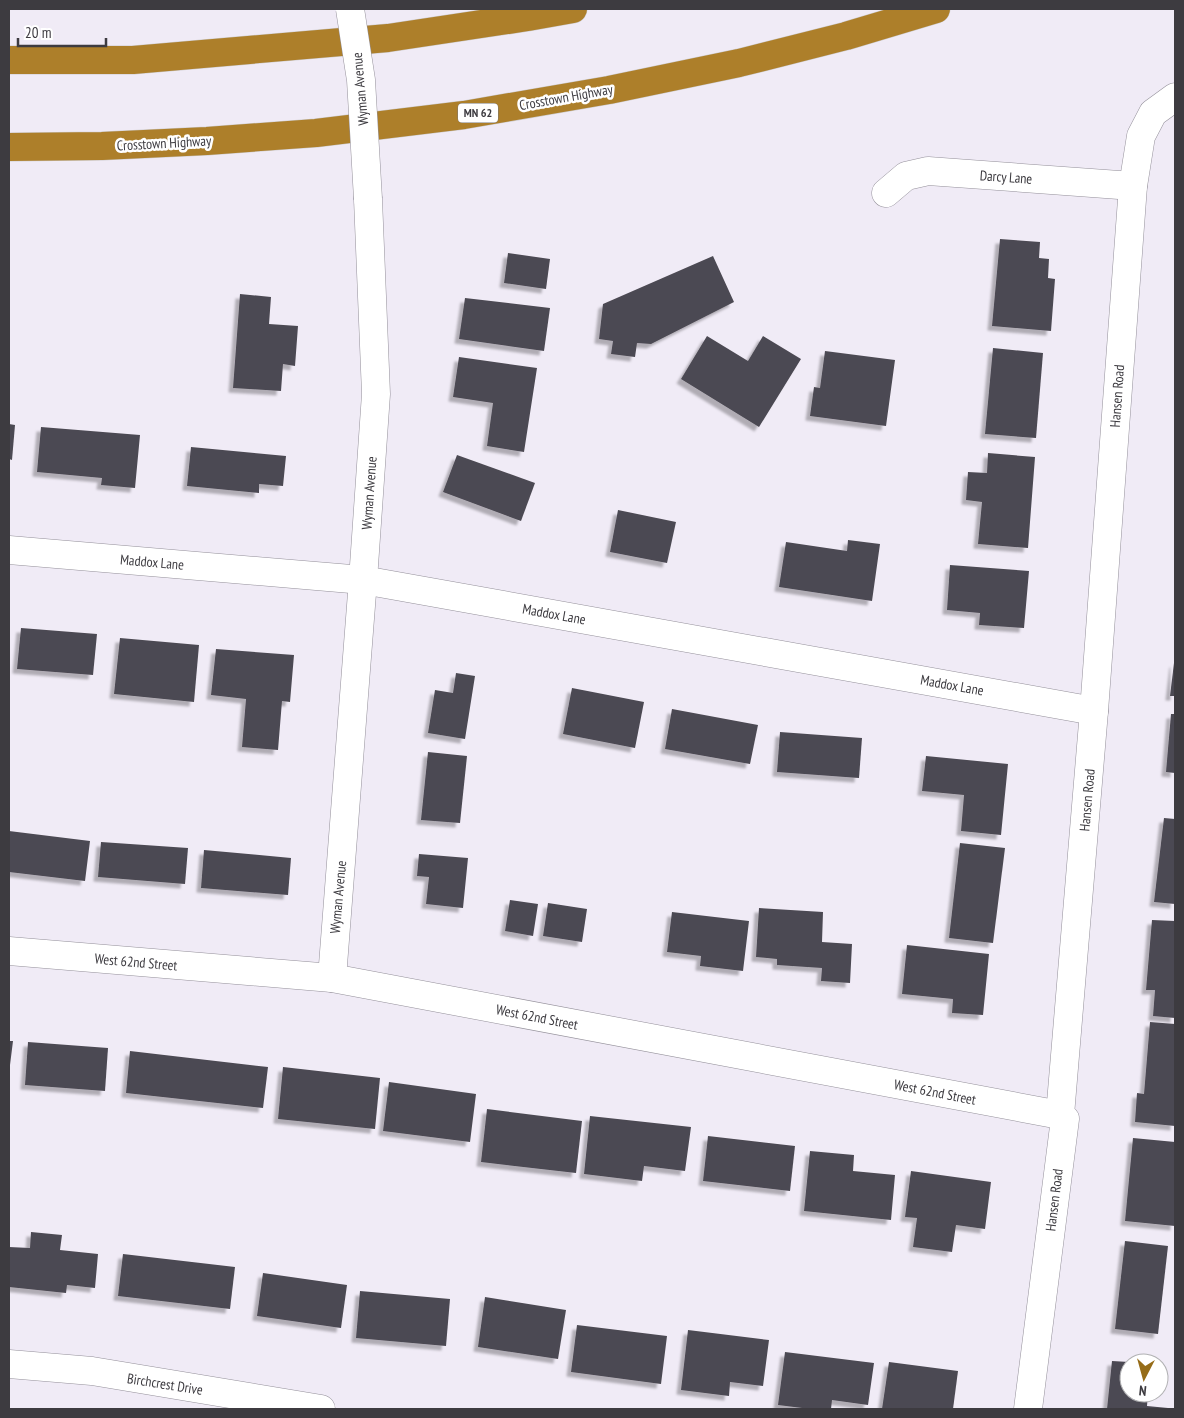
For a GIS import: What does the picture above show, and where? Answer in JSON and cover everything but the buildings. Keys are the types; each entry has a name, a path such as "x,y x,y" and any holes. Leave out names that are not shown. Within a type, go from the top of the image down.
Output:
{"highway":[{"path":"9,60 133,60 388,38 573,9"},
{"name":"Crosstown Highway","path":"9,147 102,146 207,141 316,133 464,115 609,90 739,63 846,36 936,9"}],"street":[{"name":"Wyman Avenue","path":"332,978 376,394 368,199 360,80 350,9"},
{"name":"Hansen Road","path":"1028,1409 1065,1119 1060,1116 1094,711 1133,186 1141,136 1153,113 1175,97"},
{"name":"Darcy Lane","path":"886,193 906,176 928,171 1133,186"},
{"name":"Maddox Lane","path":"9,550 363,580 1094,711"},
{"name":"West 62nd Street","path":"9,951 332,978 1060,1116"},
{"name":"Birchcrest Drive","path":"9,1364 92,1371 321,1409"}]}
